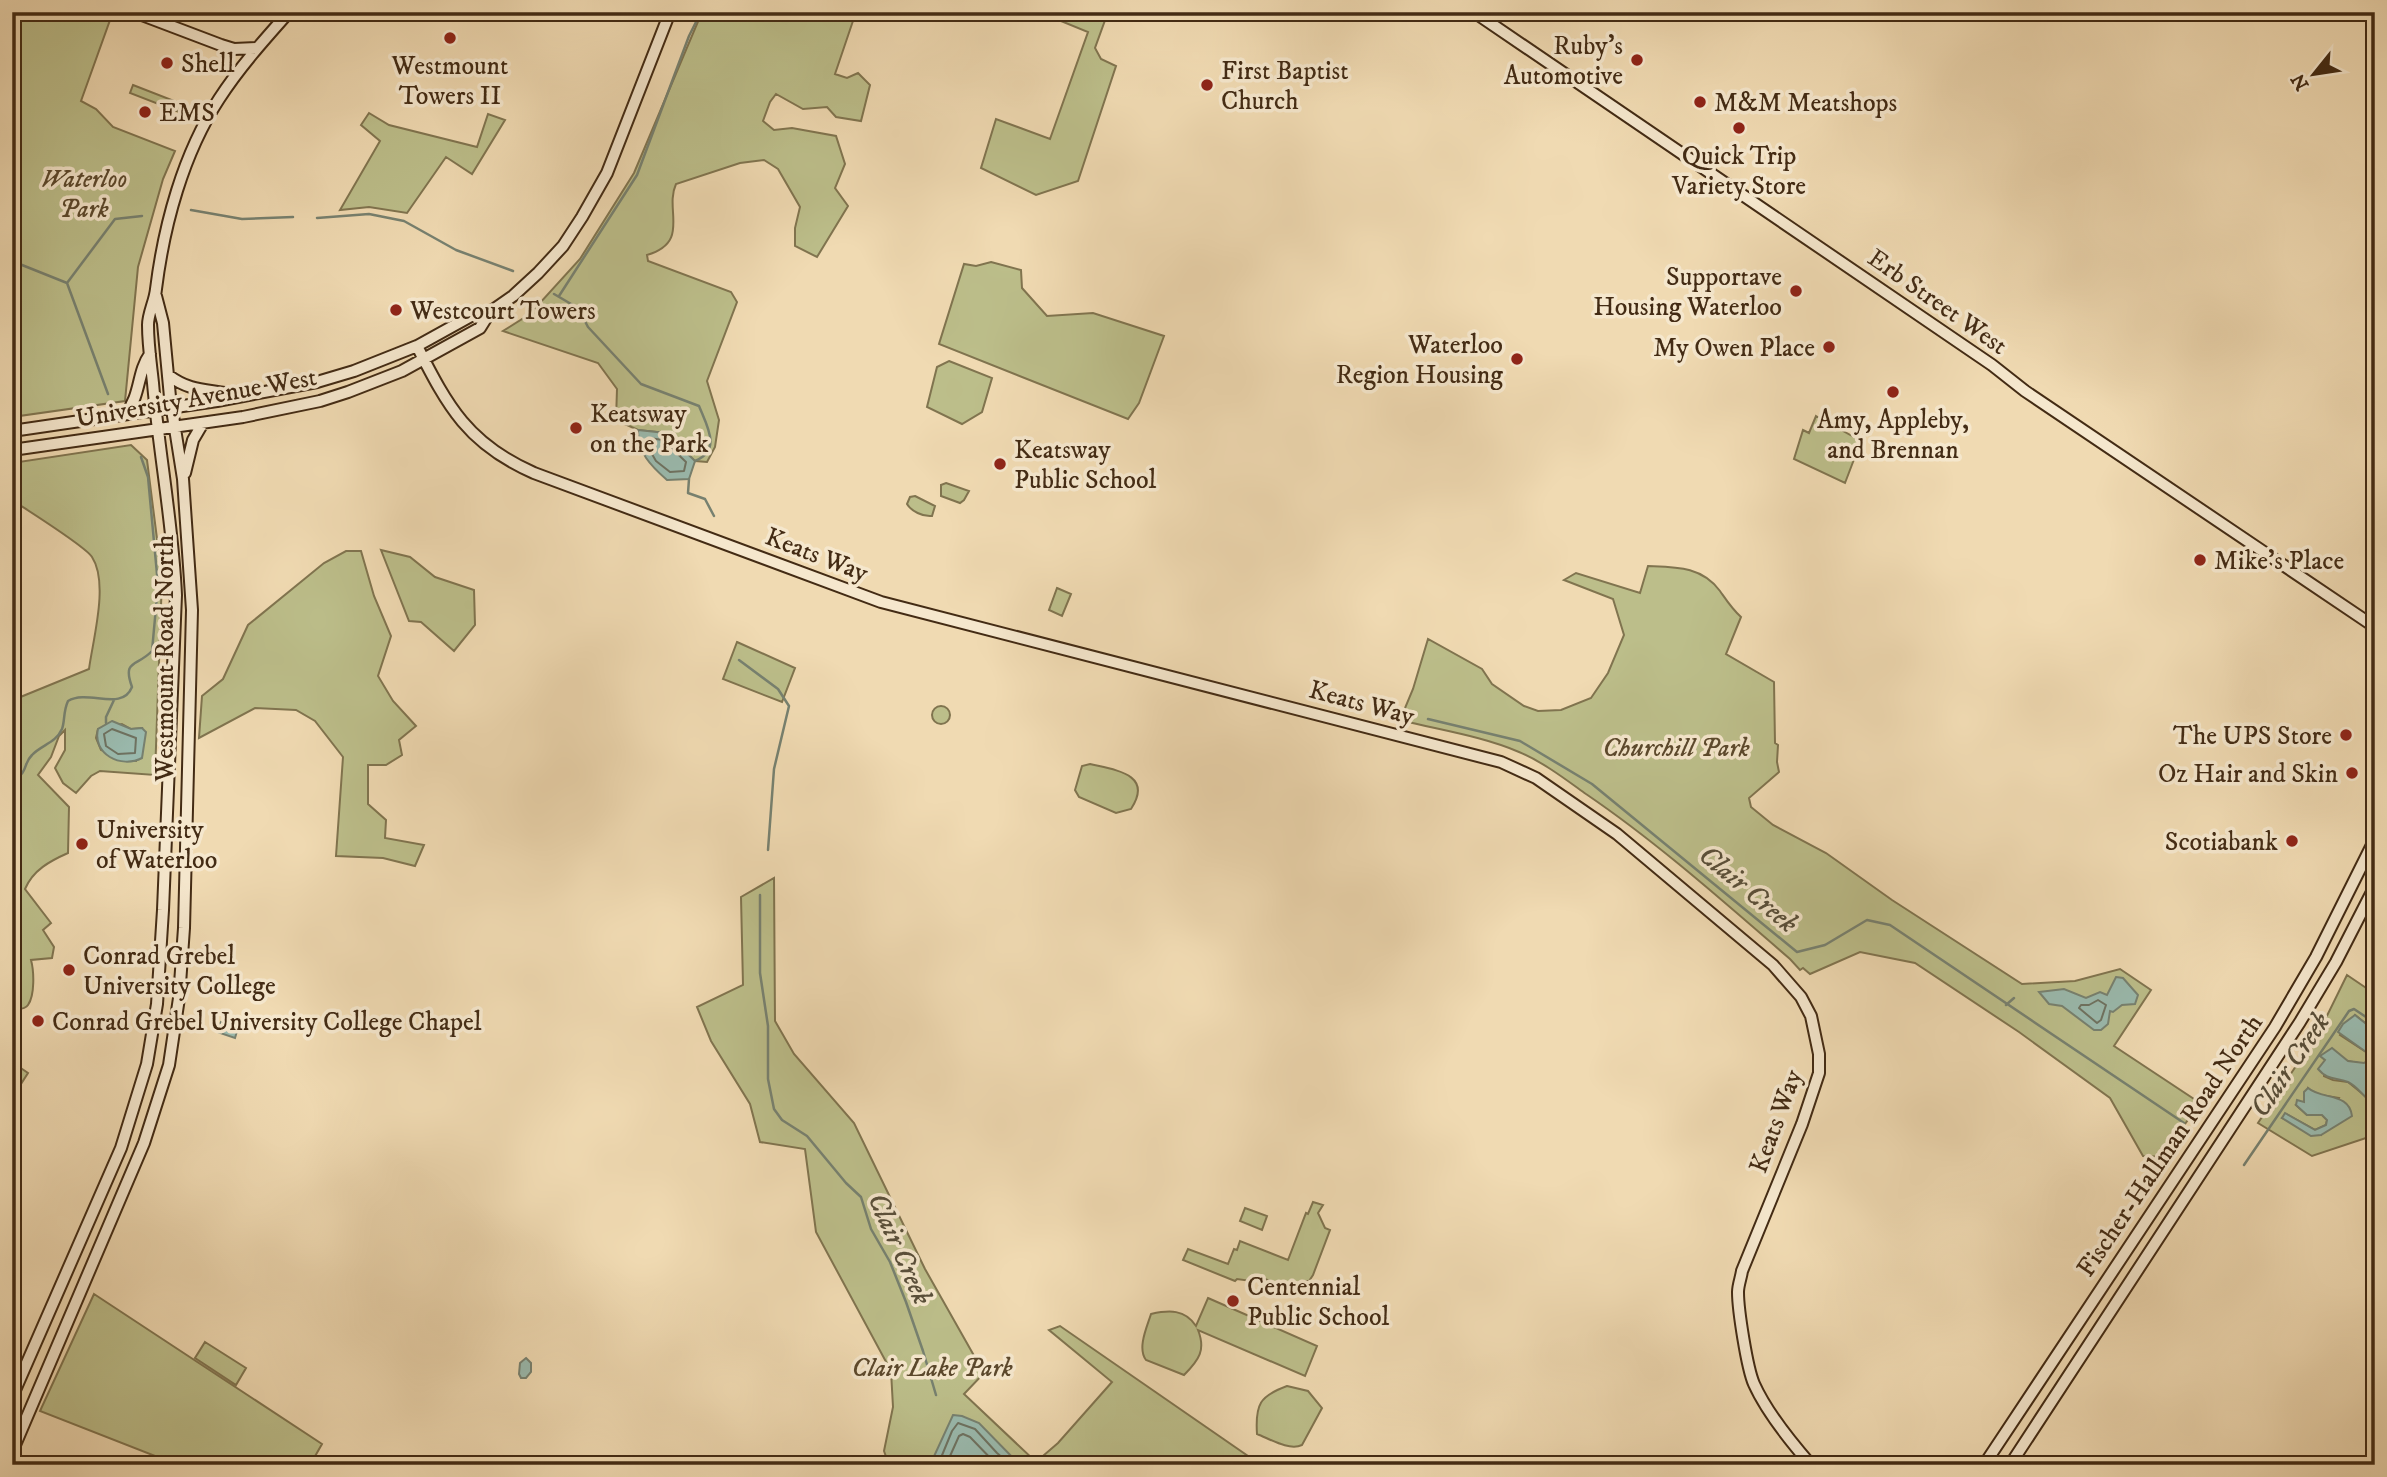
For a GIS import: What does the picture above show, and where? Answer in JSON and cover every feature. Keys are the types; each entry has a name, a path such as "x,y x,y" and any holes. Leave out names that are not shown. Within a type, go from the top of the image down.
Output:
{"main road":[{"path":"134,12 234,49 257,48"},
{"name":"Westmount Road North","path":"12,1397 121,1148 147,1065 155,1016 163,910 176,595 174,551 157,428 148,322 156,296 160,262 169,220 191,155 217,101 257,48 289,12"},
{"name":"University Avenue West","path":"12,450 203,422 320,401 380,380 424,360 480,328 490,312 538,273 562,246 582,217 607,173 670,12"},
{"name":"Erb Street West","path":"1475,12 1981,357 2025,391 2375,627"},
{"name":"Westmount Road North","path":"12,1452 144,1143 169,1065 179,999 184,928 192,610 183,479 163,323 156,296"},
{"name":"University Avenue West","path":"12,431 241,397 335,377 417,346 473,315 490,312"},
{"name":"Keats Way","path":"417,346 443,396 474,436 498,455 534,473 881,602 1501,762 1536,778 1617,834 1773,965 1801,997 1811,1016 1819,1054 1819,1073 1802,1124 1742,1270 1738,1292 1754,1383 1783,1429 1811,1465"},
{"path":"126,413 137,393 142,365 150,354"},
{"path":"168,375 188,388 222,391 241,397"},
{"path":"183,479 193,440 203,422"},
{"name":"Fischer-Hallman Road North","path":"1984,1465 2275,1027 2316,957 2375,839"},
{"name":"Fischer-Hallman Road North","path":"2011,1465 2300,1022 2336,962 2375,886"}],"green space":[{"name":"Waterloo Park","path":"12,12 88,12 110,20 81,101 96,109 113,127 175,151 163,179 138,267 125,401 12,417"},
{"path":"702,12 853,12 855,15 835,74 847,78 858,73 870,85 861,121 836,117 827,107 803,109 776,94 763,121 774,130 792,128 836,136 845,164 835,188 848,206 817,257 795,246 795,228 800,207 778,169 764,160 740,163 676,184 673,194 672,234 660,249 647,255 648,261 731,292 737,302 707,381 719,420 715,447 707,462 695,461 666,433 638,430 616,420 617,389 598,363 503,331 530,314 580,259 634,173"},
{"path":"1039,12 1108,12 1095,48 1101,59 1116,66 1078,181 1036,195 981,168 996,119 1050,139 1088,32"},
{"path":"133,85 182,104 179,112 130,93"},
{"path":"369,113 389,125 477,147 488,114 505,120 472,174 446,157 407,213 369,207 340,210 380,141 361,125"},
{"path":"991,262 1021,270 1022,288 1047,316 1093,313 1164,336 1139,403 1128,419 939,344 964,264 976,266"},
{"path":"949,361 992,378 982,412 962,424 927,407 937,367"},
{"path":"1816,416 1861,441 1845,483 1794,459 1803,430 1809,433"},
{"path":"131,445 147,460 162,578 155,775 100,771 91,776 76,793 63,783 55,768 65,750 65,730 59,736 51,757 38,775 69,807 68,853 37,871 25,889 51,923 43,930 54,947 52,958 31,960 33,983 30,1001 25,1008 12,1010 12,784 17,778 12,778 12,693 18,698 89,669 100,596 97,568 92,557 68,537 12,500 12,463","holes":["122,724 131,729 142,728 136,761 101,750 96,738 98,729"]},
{"path":"946,483 969,491 964,500 960,503 941,496 941,485"},
{"path":"915,496 935,506 932,516 921,514 909,507 907,504 910,497"},
{"path":"381,550 410,557 435,577 474,590 475,625 454,651 421,622 409,621"},
{"path":"346,551 361,551 374,596 391,636 378,676 393,701 416,726 399,740 402,755 386,765 368,765 368,804 386,820 385,838 424,845 415,866 383,858 336,856 343,757 315,721 296,710 255,708 199,738 202,696 223,679 248,625 324,563"},
{"name":"Churchill Park","path":"1648,566 1696,572 1713,583 1741,617 1726,654 1774,682 1775,743 1778,745 1779,772 1749,798 1751,807 1773,825 1826,853 1892,900 2022,984 2075,981 2120,969 2151,990 2114,1046 2200,1103 2180,1131 2167,1157 2143,1156 2110,1098 2019,1032 1915,963 1860,952 1810,974 1803,968 1800,970 1665,853 1545,766 1519,752 1490,742 1400,720 1413,689 1428,639 1482,669 1492,684 1524,706 1538,711 1561,710 1591,698 1608,673 1624,635 1613,599 1564,580 1576,573 1640,593"},
{"path":"1057,588 1071,594 1062,616 1049,610"},
{"path":"737,642 795,668 782,702 723,679"},
{"path":"937,706 945,706 950,715 948,722 937,724 932,719 932,711"},
{"path":"1090,764 1120,772 1135,781 1138,788 1137,797 1131,809 1116,813 1079,797 1075,790 1082,766"},
{"name":"Clair Lake Park","path":"774,878 775,1021 794,1054 854,1123 925,1269 981,1368 986,1371 964,1394 1036,1462 1058,1443 1112,1382 1049,1330 1060,1326 1261,1465 889,1465 884,1451 893,1407 891,1371 816,1232 805,1149 760,1142 750,1104 711,1041 697,1007 743,985 741,897"},
{"path":"2347,975 2375,994 2375,1031 2355,1015 2340,1035 2369,1054 2370,1058 2364,1064 2321,1056 2325,1060 2324,1076 2348,1082 2375,1104 2375,1135 2312,1156 2258,1123 2320,1030","holes":["2308,1088 2315,1094 2339,1098 2326,1125 2327,1120 2322,1115 2307,1115 2296,1105 2304,1102","2286,1114 2315,1130 2326,1125 2321,1135 2282,1118"]},
{"path":"12,1062 28,1073 12,1098"},
{"path":"1313,1202 1323,1205 1318,1213 1325,1228 1330,1230 1313,1275 1306,1281 1301,1292 1254,1275 1251,1281 1235,1281 1183,1260 1188,1249 1228,1264 1240,1241 1288,1260"},
{"path":"1245,1208 1267,1216 1262,1230 1240,1221"},
{"path":"94,1294 322,1444 310,1465 178,1465 40,1411"},
{"path":"1208,1298 1317,1346 1305,1376 1198,1330 1200,1354 1184,1375 1146,1360 1142,1350 1151,1314 1176,1312 1187,1316 1196,1326"},
{"path":"205,1342 246,1368 236,1385 195,1358"},
{"path":"1287,1386 1308,1391 1322,1408 1302,1445 1291,1447 1257,1434 1257,1415 1261,1402"}],"water":[{"path":"638,430 666,433 695,461 689,479 667,480 661,475 643,452"},
{"path":"112,721 131,729 142,728 146,732 142,758 125,762 117,760 99,746 98,729"},
{"path":"2116,977 2123,978 2138,995 2135,1004 2122,1005 2113,1012 2110,1011 2108,1024 2101,1030 2094,1030 2062,1006 2049,1004 2039,992 2064,989 2086,998 2100,992 2107,995"},
{"path":"2355,1015 2375,1031 2375,1104 2352,1084 2329,1077 2318,1069 2325,1060 2320,1056 2332,1048 2348,1061 2364,1063 2370,1059 2369,1054 2338,1032 2343,1024"},
{"path":"221,1022 238,1028 235,1038 217,1032"},
{"path":"2308,1088 2346,1103 2352,1116 2321,1135 2311,1136 2282,1118 2285,1113 2315,1130 2326,1125 2327,1120 2322,1115 2307,1115 2296,1105 2297,1100 2304,1102 2304,1092"},
{"path":"526,1358 531,1363 531,1372 526,1378 521,1378 520,1363"},
{"path":"953,1415 979,1423 1020,1465 930,1465"}],"waterway":[{"path":"559,296 637,175 689,36 701,12"},
{"name":"Clair Creek","path":"191,210 242,219 293,217"},
{"name":"Clair Creek","path":"317,218 369,214 404,221 456,250 513,271"},
{"name":"Clair Creek","path":"67,283 115,219 142,216"},
{"path":"12,261 67,283 108,394"},
{"name":"Clair Creek","path":"554,294 578,308 588,327 641,384 699,406 708,429 710,444 708,451 695,461"},
{"path":"12,781 24,771 32,755 59,734 68,701 85,697 121,698 132,687 130,668 152,651 158,585 148,477 141,457"},
{"name":"Clair Creek","path":"689,479 688,493 705,499 714,516"},
{"name":"Clair Creek","path":"739,660 778,689 789,706 774,769 768,850"},
{"path":"106,723 114,700"},
{"name":"Clair Creek","path":"1428,719 1520,741 1592,784 1797,952 1825,945 1867,920 1890,925 2184,1123"},
{"name":"Clair Creek","path":"760,895 760,973 768,1026 768,1079 774,1109 782,1120 807,1136 861,1197 871,1229 890,1262 906,1302 936,1395"},
{"name":"Clair Creek","path":"2006,1005 2014,998"},
{"name":"Clair Creek","path":"2244,1165 2349,1011 2354,1009 2375,1023"}],"place":[{"name":"Westmount Towers II","path":"450,38"},
{"name":"Ruby's Automotive","path":"1637,60"},
{"name":"Shell","path":"167,63"},
{"name":"First Baptist Church","path":"1207,85"},
{"name":"M&M Meatshops","path":"1700,102"},
{"name":"EMS","path":"145,112"},
{"name":"Quick Trip Variety Store","path":"1739,128"},
{"name":"Supportave Housing Waterloo","path":"1796,291"},
{"name":"Westcourt Towers","path":"396,310"},
{"name":"My Owen Place","path":"1829,347"},
{"name":"Waterloo Region Housing","path":"1517,359"},
{"name":"Amy, Appleby, and Brennan","path":"1893,392"},
{"name":"Keatsway on the Park","path":"576,428"},
{"name":"Keatsway Public School","path":"1000,464"},
{"name":"Mike's Place","path":"2200,560"},
{"name":"The UPS Store","path":"2346,735"},
{"name":"Oz Hair and Skin","path":"2352,773"},
{"name":"Scotiabank","path":"2292,841"},
{"name":"University of Waterloo","path":"82,844"},
{"name":"Conrad Grebel University College","path":"69,970"},
{"name":"Conrad Grebel University College Chapel","path":"38,1021"},
{"name":"Centennial Public School","path":"1233,1301"}]}
